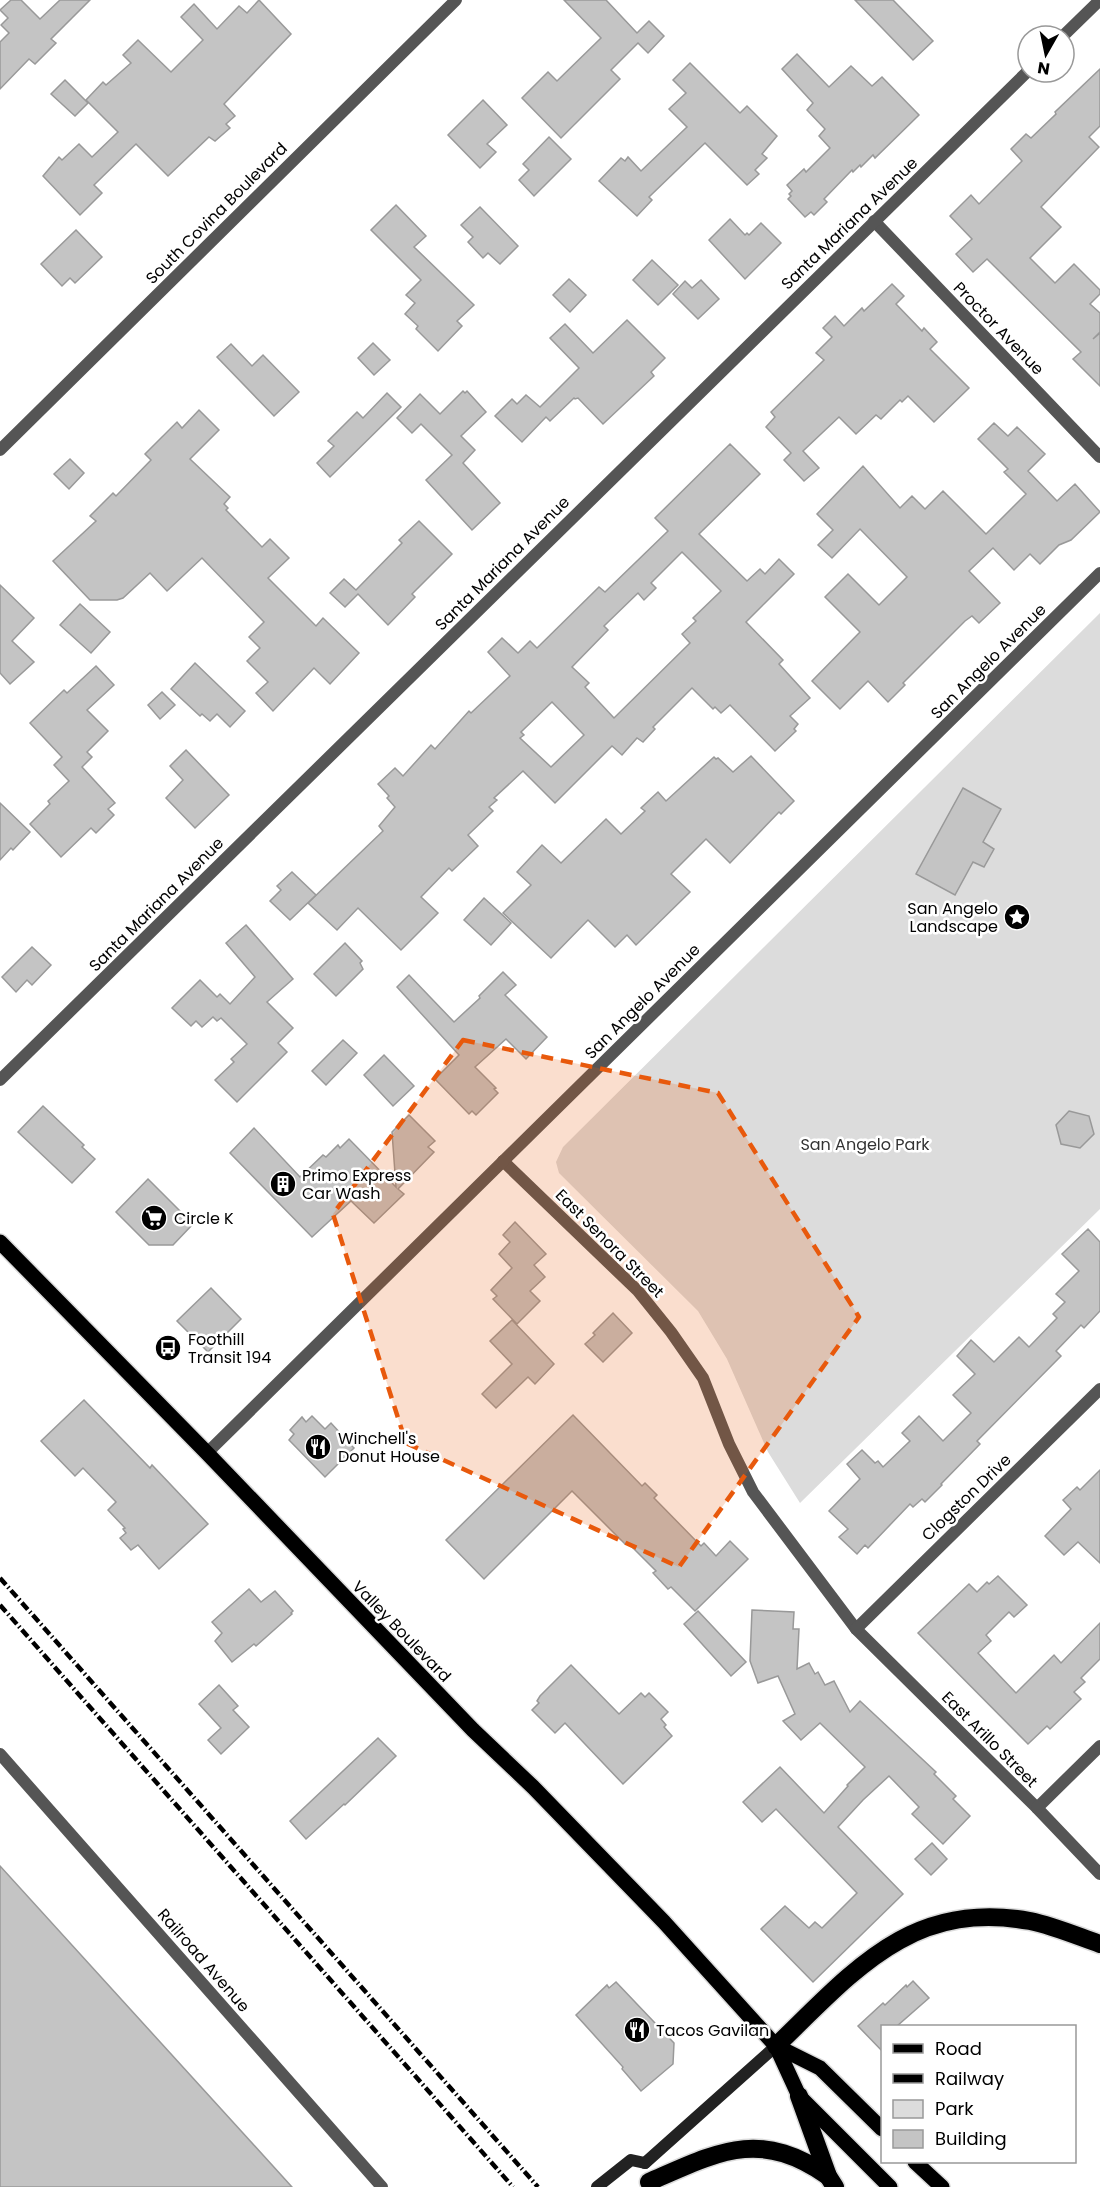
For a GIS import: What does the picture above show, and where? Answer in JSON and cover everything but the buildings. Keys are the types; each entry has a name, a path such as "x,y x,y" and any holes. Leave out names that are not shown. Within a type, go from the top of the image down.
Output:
{"highway":[{"path":"776,2046 881,1951 901,1938 934,1924 971,1917 1008,1918 1039,1923 1100,1944"},
{"path":"799,2096 832,2181"},
{"path":"646,2184 715,2154 734,2149 756,2148 795,2156 832,2181"}],"main road":[{"name":"Valley Boulevard","path":"0,1242 473,1730 587,1842 664,1922 776,2046 799,2096 890,2187"},
{"name":"Valley Boulevard","path":"776,2046 820,2068 881,2128"},
{"path":"645,2163 776,2046"},
{"path":"597,2187 630,2160 645,2163"},
{"path":"645,2163 646,2184"},
{"path":"916,2163 942,2187"}],"street":[{"name":"South Covina Boulevard","path":"0,450 456,0"},
{"path":"1076,24 1100,0"},
{"name":"Santa Mariana Avenue","path":"0,1080 1016,83"},
{"name":"Proctor Avenue","path":"874,221 1100,457"},
{"name":"San Angelo Avenue","path":"207,1453 1100,573"},
{"name":"East Senora Street","path":"503,1161 638,1291 671,1332 703,1378 729,1444 753,1492 856,1629"},
{"name":"Clogston Drive","path":"856,1629 1100,1389"},
{"name":"East Arillo Street","path":"856,1629 1037,1808 1100,1874"},
{"path":"1037,1808 1100,1746"},
{"name":"Railroad Avenue","path":"0,1754 382,2187"}],"highlighted area":[{"path":"463,1040 718,1093 859,1317 679,1567 406,1443 333,1214"}],"green space":[{"name":"San Angelo Park","path":"1100,613 1100,1209 800,1503 768,1452 727,1359 698,1311 559,1173 556,1162 563,1147"}],"railway":[{"path":"0,1578 538,2187"},
{"path":"0,1605 513,2187"}],"place":[{"name":"San Angelo Landscape","path":"1017,917"},
{"name":"Primo Express Car Wash","path":"283,1184"},
{"name":"Circle K","path":"154,1218"},
{"name":"Foothill Transit 194","path":"168,1348"},
{"name":"Winchell's Donut House","path":"318,1447"},
{"name":"Tacos Gavilan","path":"637,2030"}]}
